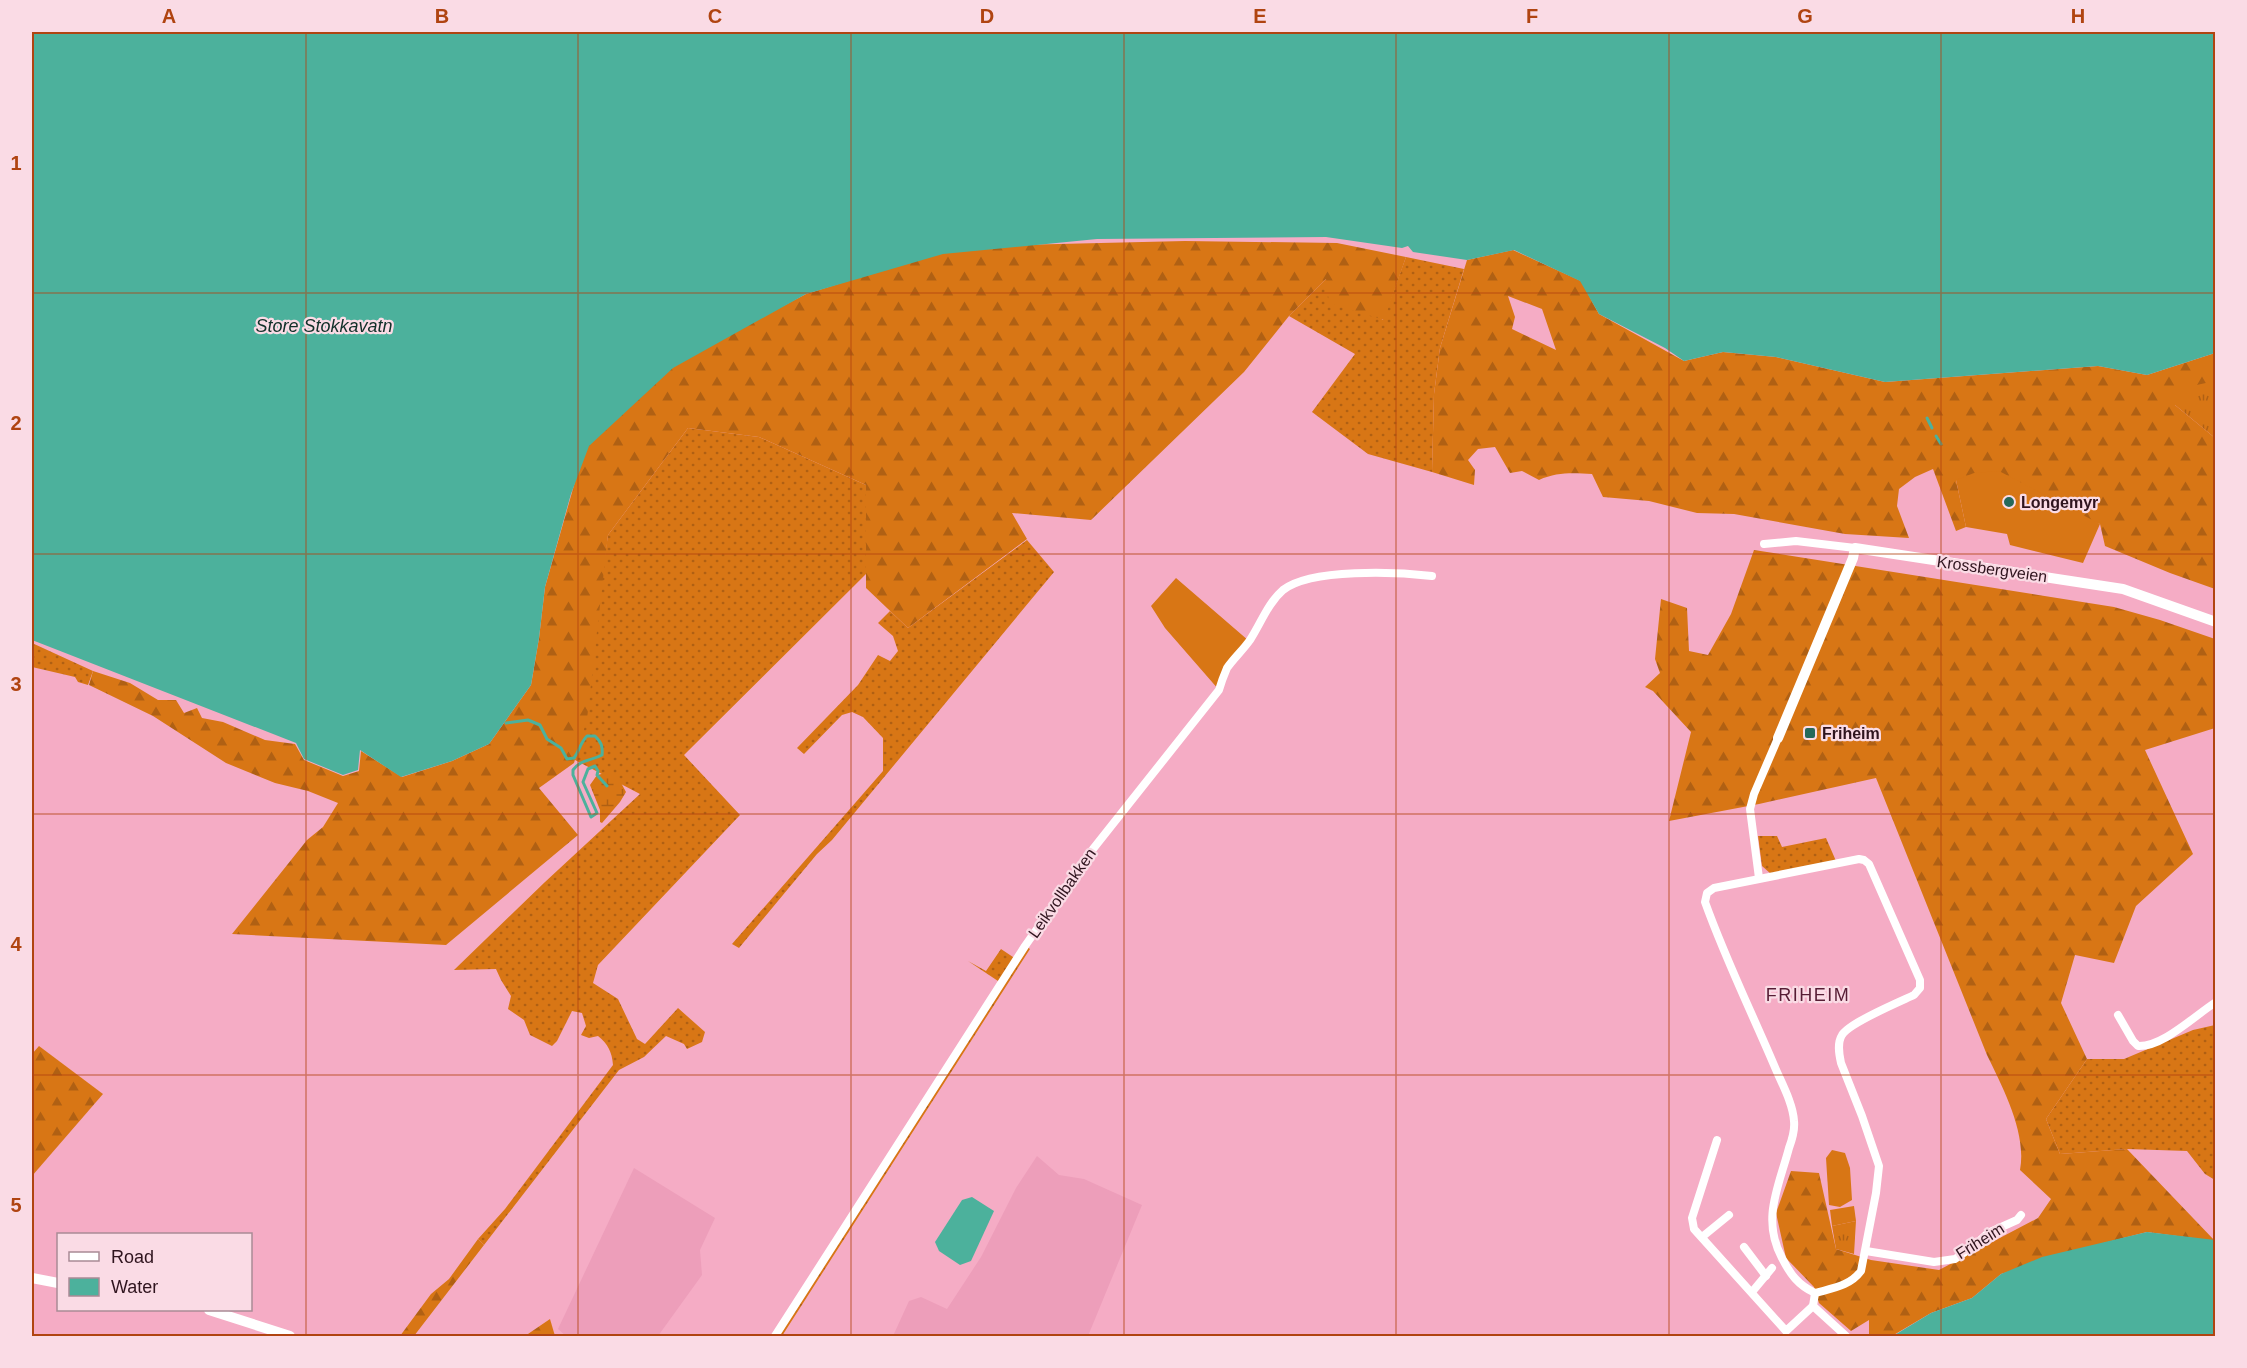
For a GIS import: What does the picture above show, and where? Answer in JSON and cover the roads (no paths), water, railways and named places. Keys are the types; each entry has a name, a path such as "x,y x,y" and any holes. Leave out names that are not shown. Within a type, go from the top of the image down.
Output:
{"street":[{"name":"Krossbergveien","path":"1764,544 1796,541 1855,548 2124,589 2216,622"},
{"path":"1759,878 1750,809 1754,794 1853,558 1855,548"},
{"name":"Leikvollbakken","path":"775,1336 1025,946 1093,849 1219,690 1227,669 1249,641 1272,601 1284,589 1301,582 1340,574 1432,576"},
{"path":"1864,860 1869,864 1920,980 1920,988 1914,995 1848,1028 1843,1032 1839,1045 1841,1063 1862,1116 1878,1166 1866,1251 1862,1271 1855,1280 1815,1293 1803,1287 1790,1274 1777,1249 1771,1224 1771,1210 1792,1136 1794,1121 1788,1098 1737,983 1705,902 1707,893 1714,888 1864,860"},
{"path":"2118,1015 2133,1041 2138,1046 2145,1046 2159,1042 2216,1002"},
{"path":"1717,1140 1692,1218 1694,1229 1786,1331 1813,1306 1815,1293"},
{"path":"1702,1237 1729,1215"},
{"name":"Friheim","path":"1866,1251 1934,1262 1945,1261 1965,1253 1988,1233 2017,1220 2021,1215"},
{"path":"1744,1247 1766,1276"},
{"path":"1752,1292 1773,1268"},
{"path":"32,1278 57,1283"},
{"path":"1813,1306 1846,1336"},
{"path":"212,1311 290,1336"}],"water":[{"name":"Store Stokkavatn","path":"32,32 2215,32 2215,353 2147,375 2098,366 1885,382 1776,357 1723,352 1684,361 1665,348 1599,314 1580,281 1514,250 1467,260 1413,252 1408,246 1402,248 1326,237 1097,239 943,254 806,294 673,368 589,446 571,494 545,587 531,685 489,744 452,761 401,777 360,750 358,770 343,775 304,759 296,743 32,640"},
{"path":"972,1197 994,1211 971,1261 960,1265 939,1251 935,1242 962,1200"},
{"path":"2147,1232 2215,1240 2215,1336 1893,1336 1931,1313 1972,1298 2001,1274 2042,1257"}],"waterway":[{"path":"1927,418 1932,428"},
{"path":"1936,436 1941,444"},
{"path":"506,723 528,720 540,725 547,739 561,748 567,759 574,758 587,736 595,736 601,744 602,755 583,762 573,770 591,817 597,813 583,782 588,769 595,766 598,771 597,775 607,786"}],"place":[{"name":"Longemyr","path":"2009,502"},
{"name":"Friheim","path":"1810,733"}],"district":[{"name":"FRIHEIM","path":"1808,995"}]}
